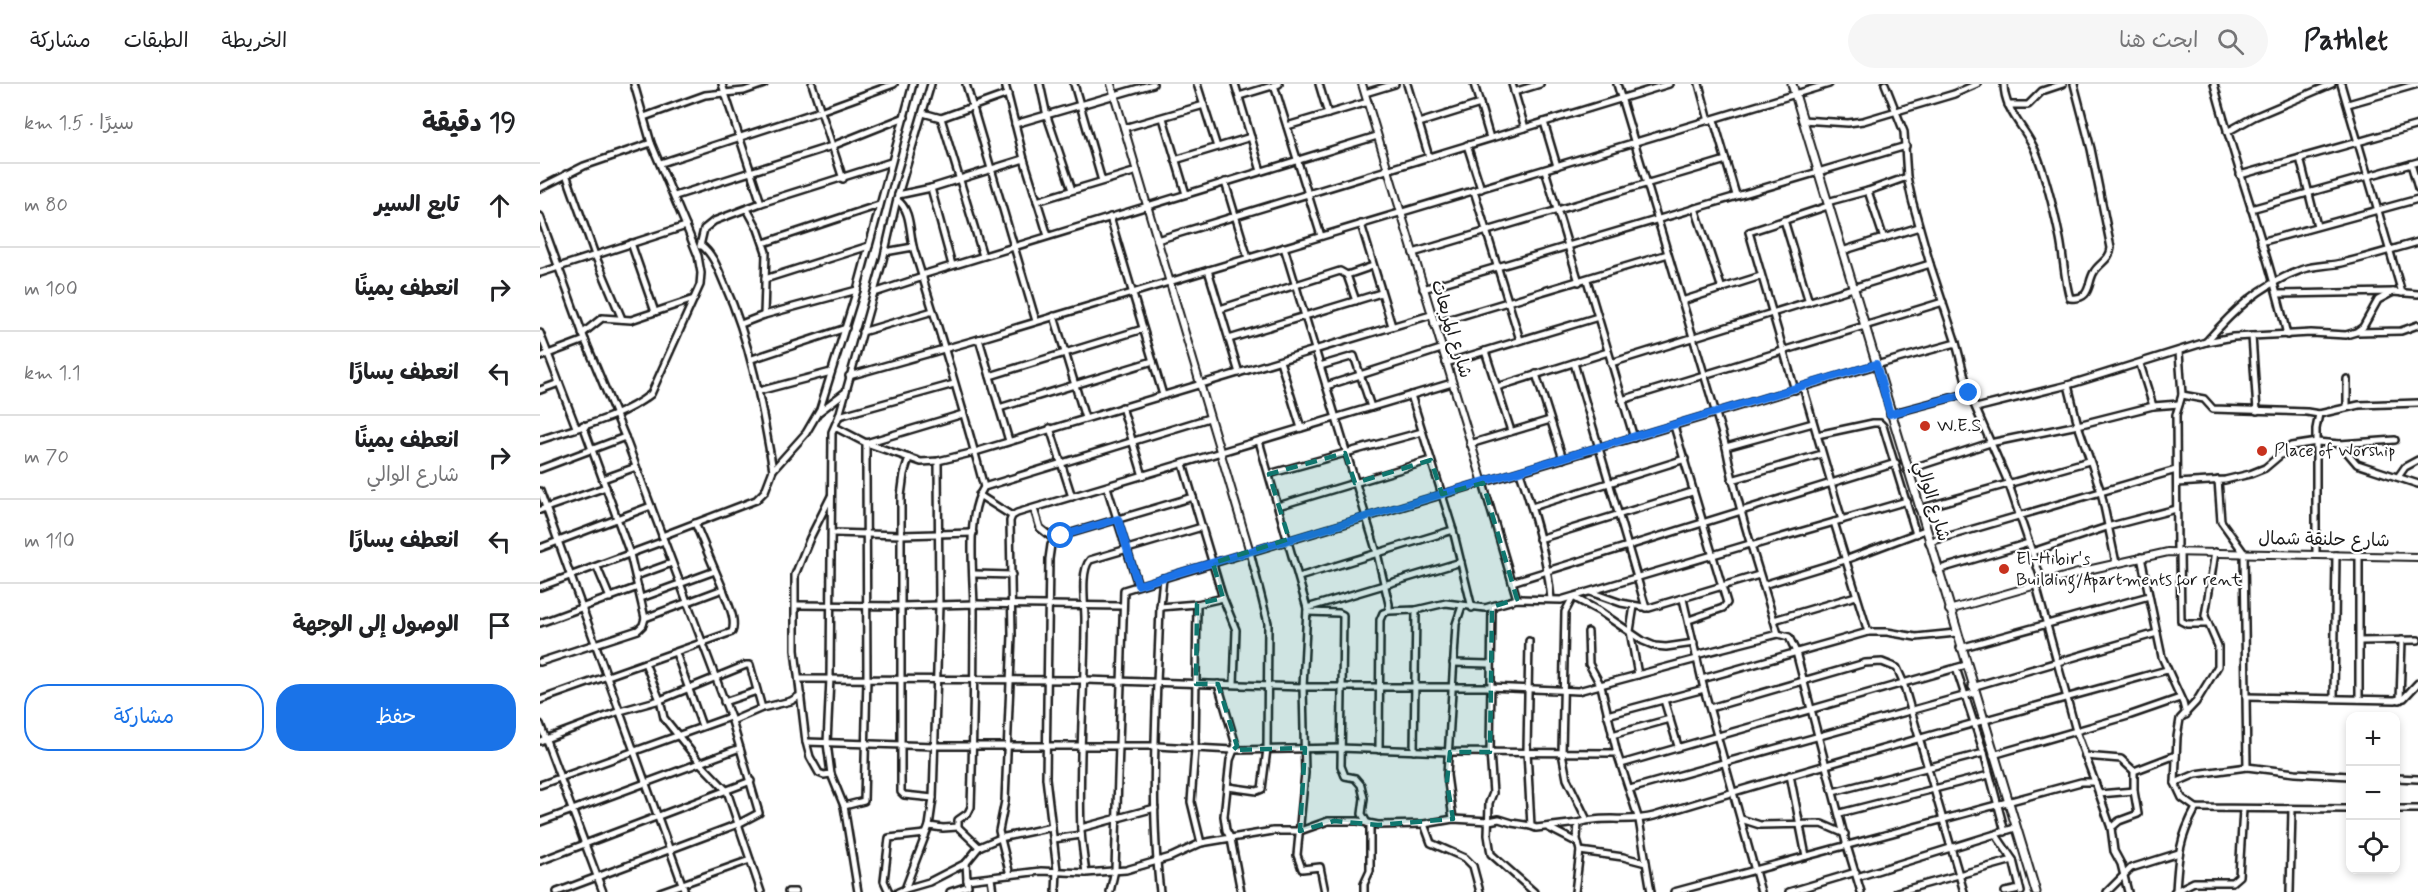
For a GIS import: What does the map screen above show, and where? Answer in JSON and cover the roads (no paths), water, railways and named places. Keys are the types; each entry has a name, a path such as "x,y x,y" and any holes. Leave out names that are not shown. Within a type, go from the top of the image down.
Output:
{"main road":[{"name":"شارع الوالي","path":"1792,84 1919,509 1921,532 1929,542 1983,720 1993,755 2002,804 2015,828 2036,892"}],"street":[{"path":"634,84 651,143 675,196 698,256"},
{"path":"722,84 761,204"},
{"path":"644,117 705,95 744,91 764,84"},
{"path":"812,84 843,178"},
{"path":"660,163 820,111 894,84"},
{"path":"540,587 630,554 695,523 756,500 765,491 773,470 806,433 817,413 846,328 914,84"},
{"path":"858,892 844,806 831,774 827,743 830,678 832,439 931,84"},
{"path":"966,84 1036,321"},
{"path":"1005,84 1024,159 1048,236"},
{"path":"1040,84 1047,116 1072,190"},
{"path":"1074,84 1102,182"},
{"path":"1111,84 1250,552 1268,623 1267,749 1262,789 1257,791 1228,787"},
{"path":"1015,124 1153,84"},
{"path":"1197,84 1218,147"},
{"path":"1235,84 1261,171"},
{"path":"1319,84 1328,114"},
{"name":"شارع المربعات","path":"1362,84 1517,599"},
{"path":"1365,93 1395,84"},
{"path":"1407,84 1429,157"},
{"path":"1474,84 1490,138"},
{"path":"1512,84 1525,128"},
{"path":"1514,92 1540,84"},
{"path":"1617,84 1726,447 1732,480 1759,575 1779,634"},
{"path":"1157,240 1669,84"},
{"path":"1699,84 1736,195"},
{"path":"849,376 1829,84"},
{"path":"1886,84 1906,146 1907,177 1930,264 1956,343 1969,393 2008,482 2032,552 2047,624 2076,731 2111,828 2114,851 2128,892"},
{"path":"1802,120 1848,123 1954,94 1977,84"},
{"path":"2004,84 2008,105 2035,150 2060,241 2068,292 2070,298 2077,299 2087,292 2092,284 2093,273 2106,259 2111,248 2091,149 2074,84"},
{"path":"2008,105 2028,105 2042,91 2063,84"},
{"path":"2214,84 2278,294 2287,335"},
{"path":"2227,132 2254,117 2332,84"},
{"path":"2341,84 2402,293"},
{"path":"2348,104 2418,84"},
{"path":"1239,96 1277,85 1287,126 1321,236"},
{"path":"923,113 941,118 1008,94"},
{"path":"1287,126 1368,102"},
{"path":"1419,123 1480,104"},
{"path":"1124,128 1203,105"},
{"path":"675,196 832,146 905,117"},
{"path":"941,118 983,256"},
{"path":"1163,118 1186,194"},
{"path":"1544,123 1557,166"},
{"path":"2240,175 2418,125"},
{"path":"874,293 952,265 1377,135"},
{"path":"1175,160 1251,137"},
{"path":"540,188 566,174 615,154 651,143"},
{"path":"1467,145 1481,189"},
{"path":"1423,289 1906,146"},
{"path":"2300,158 2317,226"},
{"path":"898,198 1024,159"},
{"path":"1413,253 1726,160"},
{"path":"540,432 541,440 615,415 651,394 700,285 698,256 706,226 761,204 891,162"},
{"path":"2251,209 2418,162"},
{"path":"2411,164 2418,188"},
{"path":"1545,170 1579,282"},
{"path":"1038,201 1137,171"},
{"path":"566,174 595,255 622,320"},
{"path":"1795,390 1749,232 1907,177"},
{"path":"1225,182 1248,258"},
{"path":"931,188 952,265"},
{"path":"1474,191 1520,340"},
{"path":"1868,191 1884,239"},
{"path":"898,198 905,209 913,247 945,348 984,487"},
{"path":"2261,242 2418,199"},
{"path":"764,243 879,205"},
{"path":"1695,208 1722,289"},
{"path":"747,209 764,243 764,315"},
{"path":"540,216 582,334 625,437 731,719 759,813 738,824 557,892"},
{"path":"1110,218 1163,395"},
{"path":"1784,220 1809,302"},
{"path":"1362,224 1392,326"},
{"path":"540,273 686,226"},
{"path":"1842,251 1919,227"},
{"path":"2206,342 2230,314 2274,283 2302,270 2345,262 2418,242"},
{"path":"631,243 655,312"},
{"path":"700,245 712,256 741,324 752,359 773,470"},
{"path":"765,279 869,246"},
{"path":"885,252 913,247"},
{"path":"1284,247 1377,553 1389,610"},
{"path":"1434,324 1668,254"},
{"path":"1611,363 1930,264"},
{"path":"1347,275 1373,266"},
{"path":"1208,270 1239,374"},
{"path":"1220,309 1340,271 1347,275 1356,301"},
{"path":"1682,302 1761,276"},
{"path":"1587,279 1634,438"},
{"path":"741,324 764,315 857,290"},
{"path":"2278,294 2393,292 2418,294"},
{"path":"2356,332 2368,320 2378,300 2393,292"},
{"path":"1229,339 1381,293"},
{"path":"582,334 602,318 631,320 694,298"},
{"path":"1622,400 1943,302"},
{"path":"862,332 933,311"},
{"path":"835,427 866,443 921,462 938,461 1239,374 1431,315"},
{"path":"1054,316 1085,418"},
{"path":"1446,363 1598,317"},
{"path":"1976,408 2068,385 2206,342 2252,336 2311,333 2346,335 2356,332 2401,331 2418,325"},
{"path":"752,359 846,328"},
{"path":"990,376 1143,329"},
{"path":"540,333 576,427"},
{"path":"2252,336 2256,411"},
{"path":"979,339 1009,441"},
{"path":"540,357 585,340"},
{"path":"1110,892 1115,870 1124,590 1289,539 1716,414 1876,364 1956,343"},
{"path":"1326,386 1442,349"},
{"path":"1485,351 1511,431"},
{"path":"1497,387 1608,352"},
{"path":"2179,352 2182,395 2176,415 2176,509 2181,621 2187,624 2208,624"},
{"path":"1320,366 1351,356 1356,360 1371,408"},
{"path":"999,408 1153,361"},
{"path":"1280,361 1301,428"},
{"path":"1574,363 1646,608"},
{"path":"2140,364 2153,406"},
{"path":"759,391 831,372"},
{"path":"1536,374 1563,459"},
{"path":"2347,379 2347,407"},
{"path":"540,390 559,383"},
{"path":"1010,875 1000,838 1000,823 1005,801 1010,681 1012,575 1010,521 1012,516 1452,383"},
{"path":"839,416 954,384"},
{"path":"2068,385 2078,424 2101,492 2116,563"},
{"path":"1803,387 1842,520"},
{"path":"817,413 844,393"},
{"path":"1890,414 1969,393"},
{"path":"2182,395 2204,399 2214,409 2319,414 2347,407 2418,403"},
{"path":"1411,396 1443,494 1472,608"},
{"path":"1907,470 1990,443 2153,406 2179,405"},
{"path":"1122,407 1143,476"},
{"path":"866,443 963,414"},
{"path":"2316,555 2319,414"},
{"path":"979,847 958,827 958,820 968,813 971,807 975,604 973,533 979,495 984,487 1209,418"},
{"path":"1470,444 1550,420"},
{"path":"1726,447 1813,423"},
{"path":"1763,585 1845,560 1921,532 1907,501 1885,430 1880,423 1848,427 1817,435"},
{"path":"540,662 638,630 645,618 630,554 583,425"},
{"path":"1674,426 1726,606 1689,620"},
{"path":"1050,429 1072,497"},
{"path":"1269,474 1422,432"},
{"path":"540,469 593,451 625,437"},
{"path":"2176,483 2218,480 2250,474 2265,468 2292,446 2317,442 2340,444 2396,440"},
{"path":"1259,441 1289,539 1307,610 1303,687 1305,748 1297,855 1298,864 1304,870 1320,867 1325,892"},
{"path":"844,806 864,801 867,678 866,443"},
{"path":"2340,444 2357,464 2418,484"},
{"path":"1732,480 1822,454"},
{"path":"909,458 901,496 901,793 933,798"},
{"path":"1532,507 1685,459"},
{"path":"1278,506 1431,460"},
{"path":"2398,477 2405,467 2418,460"},
{"path":"905,889 928,826 933,798 939,605 938,461"},
{"path":"1919,509 2008,482 2090,461"},
{"path":"1512,582 1896,463"},
{"path":"1183,464 1223,598 1236,630 1234,684"},
{"path":"603,479 636,468"},
{"path":"1929,542 2176,470"},
{"path":"1520,472 1549,570 1551,599"},
{"path":"2218,480 2221,521 2244,553 2247,767"},
{"path":"543,508 606,487"},
{"path":"1107,487 1138,585"},
{"path":"540,491 543,508 559,541 685,892"},
{"path":"1539,539 1692,492"},
{"path":"979,495 1012,516"},
{"path":"831,496 796,570 794,633 806,742 810,757 819,773 831,774"},
{"path":"1055,540 1193,497"},
{"path":"1379,750 1380,620 1383,613 1389,610 1416,610 1446,603 1472,608 1492,607 1517,599 1560,600 1907,501"},
{"path":"540,548 651,506"},
{"path":"1034,509 1040,528 1055,540"},
{"path":"2032,552 2107,527 2176,509"},
{"path":"1833,522 1868,632"},
{"path":"540,700 702,644 733,629 731,611 695,523"},
{"path":"1086,873 1081,832 1081,746 1085,680 1087,564 1090,560 1202,527"},
{"path":"1299,577 1453,530"},
{"path":"832,533 901,536 973,533"},
{"path":"1055,540 1048,559 1050,606 1046,778 1057,870 1056,892"},
{"path":"1937,570 2029,543"},
{"name":"شارع حلنقة شمال","path":"1949,610 2116,563 2179,551 2418,557"},
{"path":"2215,552 2205,607 2208,624 2218,646 2218,666 2186,715 2180,719 2175,783 2182,798 2196,808 2346,809"},
{"path":"2334,698 2336,555"},
{"path":"2359,555 2359,699"},
{"path":"2141,557 2167,670 2186,715"},
{"path":"1307,610 1384,584 1461,562"},
{"path":"636,576 672,563"},
{"path":"597,567 610,598"},
{"path":"641,598 715,571"},
{"path":"974,574 1012,575"},
{"path":"1588,591 1646,608 1759,575"},
{"path":"1160,892 1156,860 1155,746 1163,578"},
{"path":"540,623 638,587"},
{"path":"645,618 723,589"},
{"path":"1774,620 1856,596"},
{"path":"1960,648 2149,596"},
{"path":"1573,597 1643,641 1655,646 1666,647 1694,643"},
{"path":"1573,597 1565,612 1562,753 1567,779 1587,820"},
{"path":"1160,608 1197,604 1223,598"},
{"path":"1683,599 1704,689 1761,892"},
{"path":"1197,604 1195,749 1191,801 1201,843"},
{"path":"796,605 1122,606"},
{"path":"1454,819 1447,782 1456,624 1462,606"},
{"path":"1634,606 1630,631 1638,675"},
{"path":"1492,607 1489,664 1493,793 1489,803 1488,835 1491,854 1534,892"},
{"path":"1307,610 1343,615 1340,748 1342,773 1358,780 1361,785 1364,798 1362,814 1369,823 1370,871 1364,884 1364,892"},
{"path":"1414,751 1416,610"},
{"path":"1588,632 1589,664 1601,686 1617,753 1640,820 1651,892"},
{"path":"1702,679 1868,632 1887,632 1916,637 1956,633"},
{"path":"1630,789 1965,695 1973,690 2157,633"},
{"path":"799,679 1085,680 1303,687 1490,687 1587,690 1779,634 1790,637 1796,652 1847,846 1862,892"},
{"path":"1529,640 1527,752 1529,812 1532,826"},
{"path":"2400,700 2402,640"},
{"path":"2360,641 2418,640"},
{"path":"676,652 702,726"},
{"path":"1710,708 1857,665 1882,662 1897,668 1964,892"},
{"path":"645,663 660,700 664,718 700,764 727,790 761,892"},
{"path":"1453,663 1489,664"},
{"path":"543,740 620,711 660,700 714,677 750,665 762,708"},
{"path":"1621,764 1966,665"},
{"path":"1956,669 1989,775 2002,804 2005,832"},
{"path":"967,880 1057,870 1086,873 1126,870 1201,843 1273,831 1300,831 1328,821 1424,824 1454,819 1489,821 1500,819 1512,824 1536,828 1587,820 1640,820 1826,764 2167,670"},
{"path":"2246,698 2400,700 2418,683"},
{"path":"1218,684 1236,745 1233,750 1224,816 1226,830 1231,838 1241,892"},
{"path":"1607,715 1704,689"},
{"path":"724,702 757,691"},
{"path":"540,784 678,734 791,701 801,695"},
{"path":"1993,755 2128,716 2180,698"},
{"path":"1664,700 1678,746"},
{"path":"1612,735 1670,719"},
{"path":"540,724 543,740 560,777 603,892"},
{"path":"806,742 935,746 1155,746 1233,750 1340,748 1450,752 1617,753"},
{"path":"540,822 740,748"},
{"path":"1833,792 1984,753"},
{"path":"2134,771 2176,755"},
{"path":"2085,756 2121,759 2134,771 2134,791 2138,814 2120,821 2111,828"},
{"path":"2175,783 2196,774 2247,767 2346,776"},
{"path":"1790,775 1806,856"},
{"path":"1840,813 1989,775"},
{"path":"2400,778 2418,779"},
{"path":"540,861 751,781"},
{"path":"1674,892 2075,783 2095,782"},
{"path":"2099,794 2134,791"},
{"path":"1054,839 1155,808"},
{"path":"2175,892 2184,831 2196,808"},
{"path":"2175,892 2199,881 2232,882 2240,876 2243,809"},
{"path":"2290,892 2292,809"},
{"path":"2400,809 2418,809"},
{"path":"1741,819 1755,825 1822,824 1845,834"},
{"path":"1575,892 1580,851 1578,823"},
{"path":"1424,824 1431,843 1465,858 1473,866 1480,892"},
{"path":"928,826 958,827"},
{"path":"898,892 929,882 966,863 979,847 1000,838 1052,827"},
{"path":"1546,827 1578,843"},
{"path":"1790,892 2015,828"},
{"path":"889,892 884,881 889,838 925,834"},
{"path":"1996,835 2013,860 2020,890 2005,892"},
{"path":"1580,851 1646,863"},
{"path":"2107,892 2131,868 2179,853"},
{"path":"660,892 750,860"},
{"path":"1897,892 2013,860"},
{"path":"952,892 968,886 966,863"},
{"path":"991,878 993,892"},
{"path":"788,892 795,892"}],"place":[{"name":"W.E.S","path":"1925,426"},
{"name":"Place of Worship","path":"2262,451"},
{"name":"El-Hibir's Building/Apartments for rent","path":"2004,569"}]}
